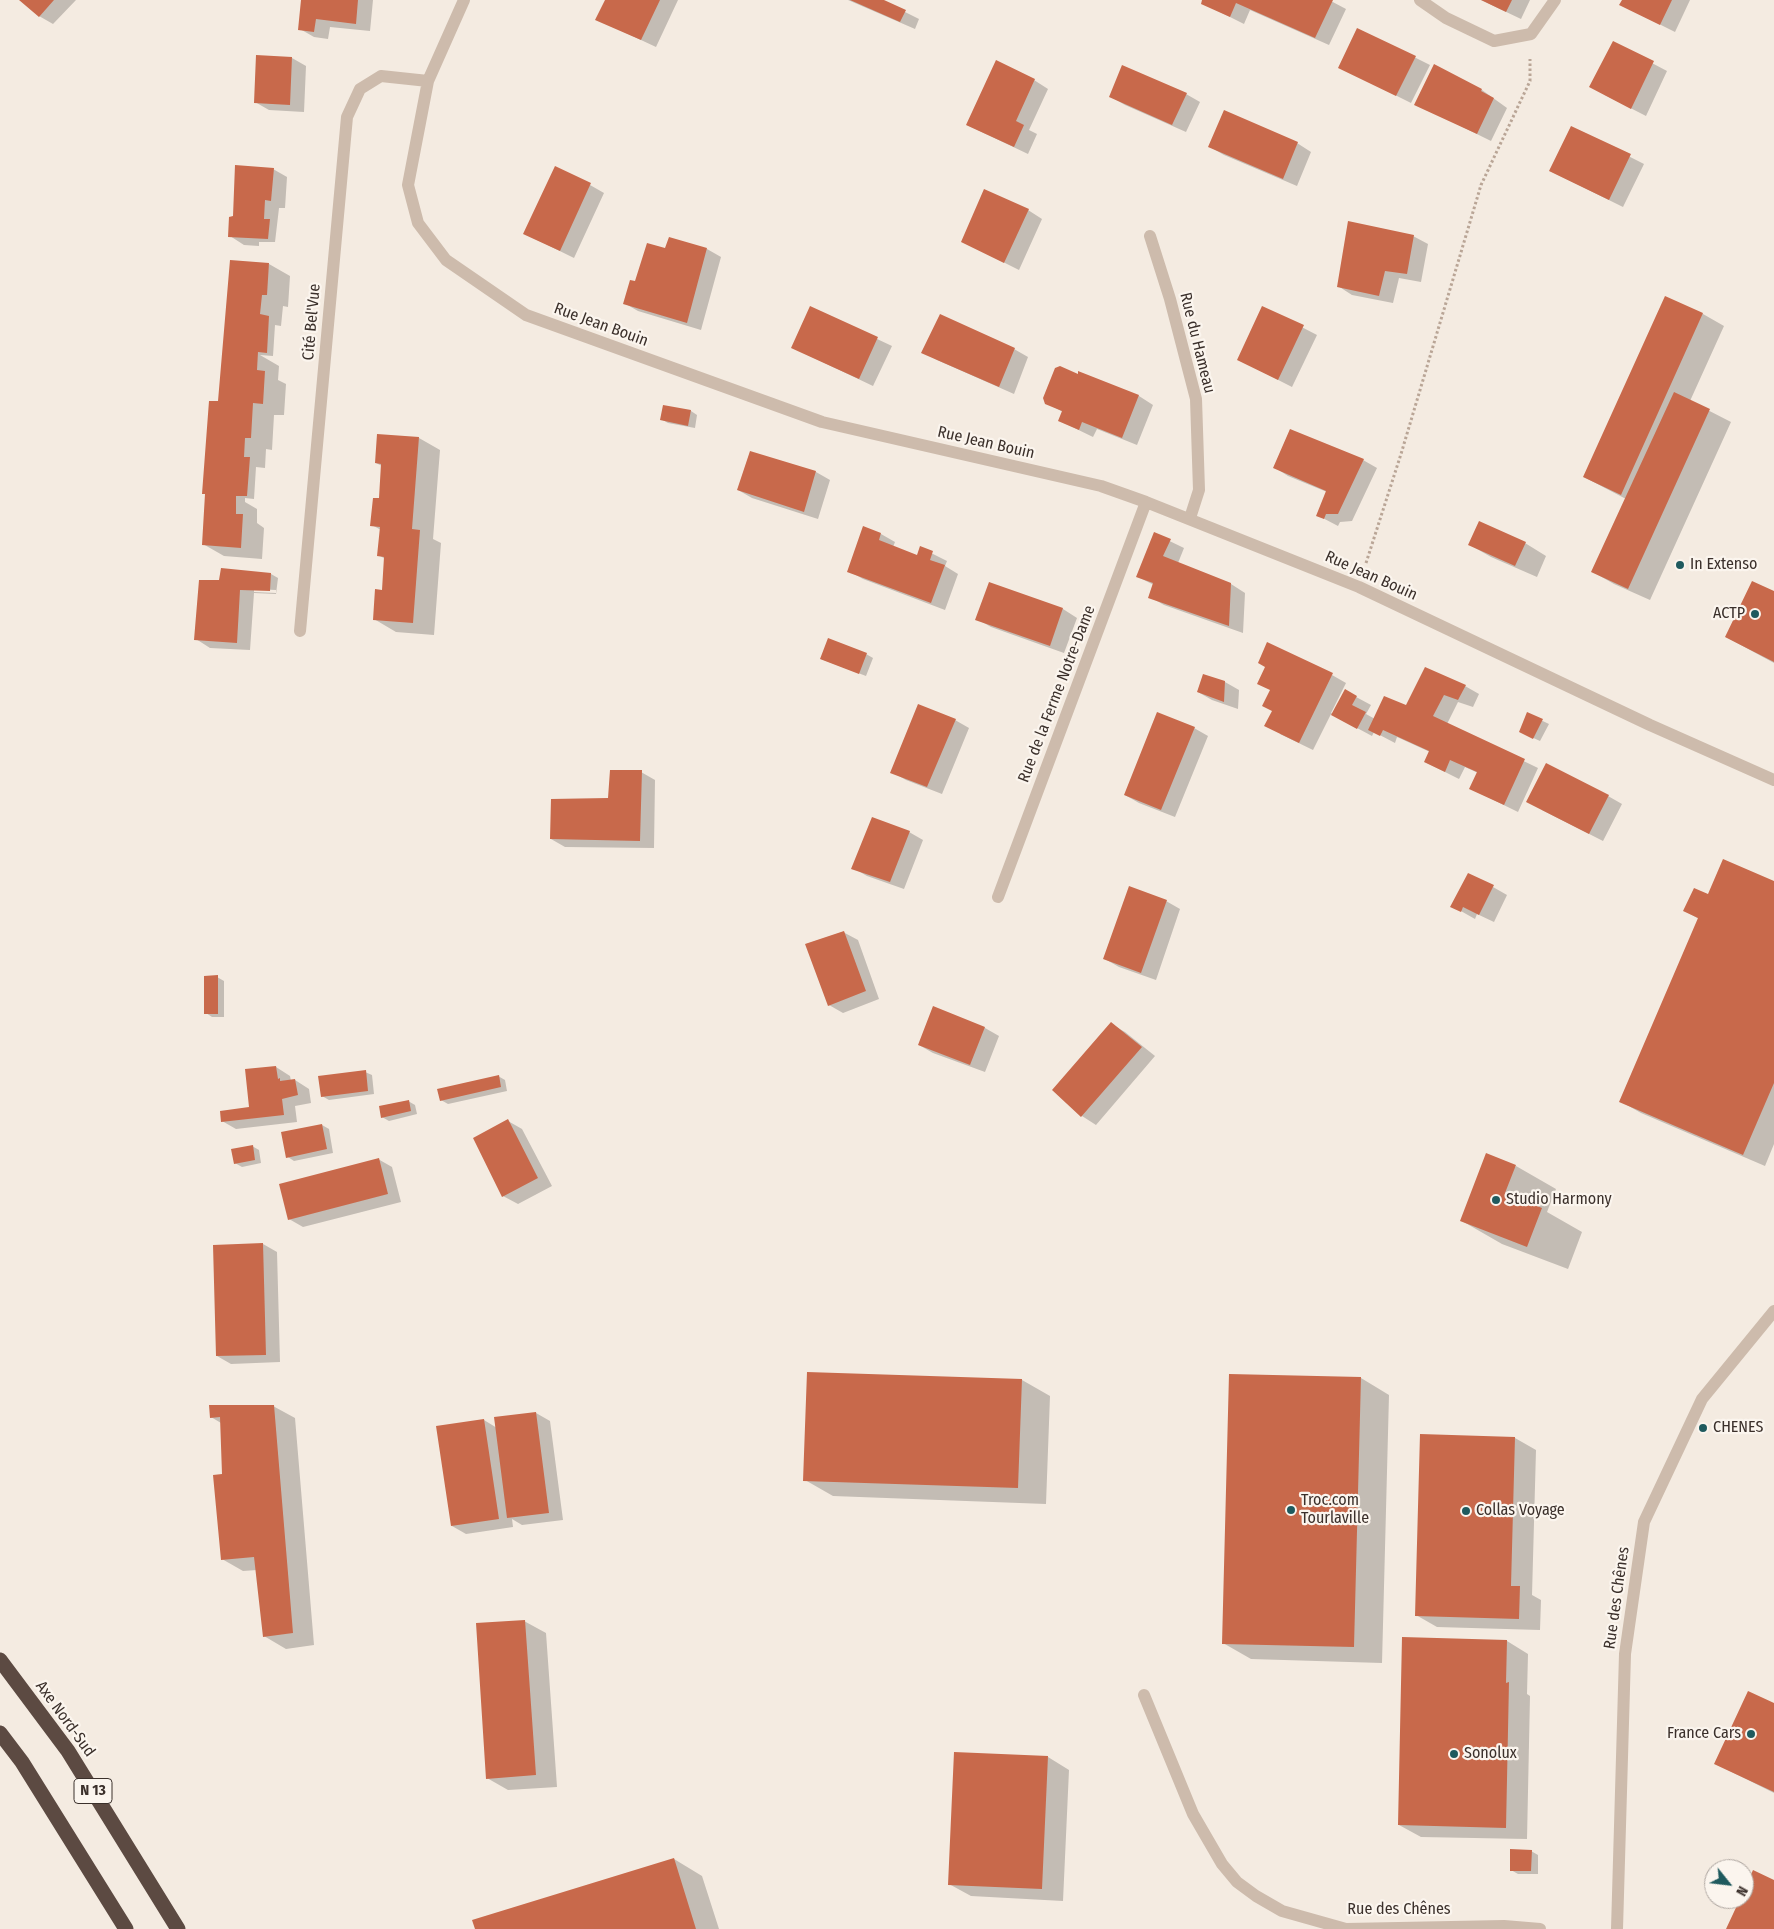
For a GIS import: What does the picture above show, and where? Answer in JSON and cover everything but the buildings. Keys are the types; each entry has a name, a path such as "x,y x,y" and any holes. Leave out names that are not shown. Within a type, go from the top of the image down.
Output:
{"highway":[{"name":"Axe Nord-Sud","path":"0,1660 68,1751 178,1929"},
{"name":"N 13","path":"0,1733 22,1762 126,1929"}],"street":[{"name":"Rue Jean Bouin","path":"464,0 428,81 408,185 418,224 446,260 526,315 822,422 1102,486 1190,518 1359,587 1650,725 1774,780"},
{"path":"1420,0 1446,18 1494,41 1531,34 1555,0"},
{"name":"Cité Bel'Vue","path":"300,631 347,117 360,88 381,76 428,81"},
{"name":"Rue du Hameau","path":"1150,236 1170,299 1196,399 1199,490 1190,518"},
{"name":"Rue de la Ferme Notre-Dame","path":"998,897 1146,502"},
{"name":"Rue des Chênes","path":"1617,1929 1625,1654 1644,1522 1702,1399 1774,1311"},
{"name":"Rue des Chênes","path":"1144,1695 1192,1814 1222,1864 1237,1882 1256,1896 1282,1911 1346,1928 1504,1926 1540,1929"}],"path":[{"path":"1359,587 1481,186 1530,80 1531,34"}],"place":[{"name":"In Extenso","path":"1680,565"},
{"name":"ACTP","path":"1755,614"},
{"name":"Studio Harmony","path":"1496,1200"},
{"name":"CHENES","path":"1703,1428"},
{"name":"Troc.com Tourlaville","path":"1291,1510"},
{"name":"Collas Voyage","path":"1466,1511"},
{"name":"France Cars","path":"1751,1734"},
{"name":"Sonolux","path":"1454,1754"}]}
